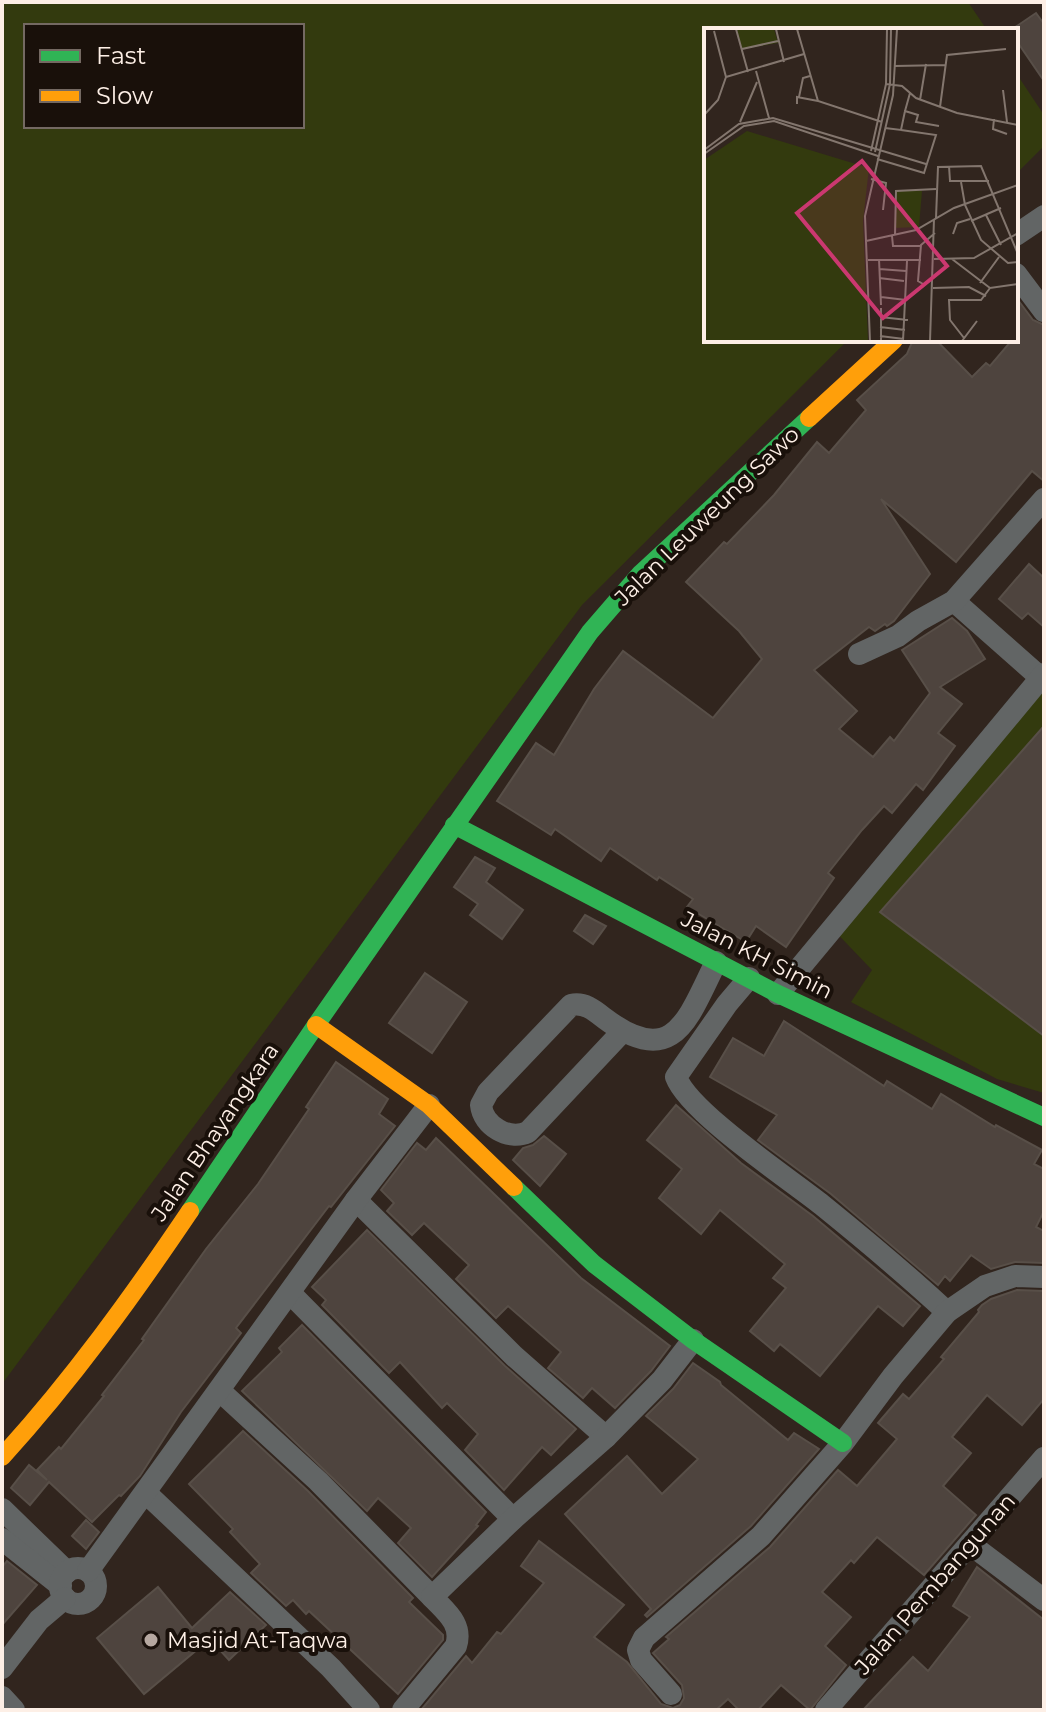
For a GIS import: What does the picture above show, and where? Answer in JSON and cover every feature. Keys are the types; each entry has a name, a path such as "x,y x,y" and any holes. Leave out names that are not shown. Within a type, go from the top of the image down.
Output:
{"street":[{"path":"1018,234 1044,216"},
{"path":"1018,277 1044,311"},
{"name":"Jalan Leuweung Sawo","path":"454,825 590,632 641,573 892,342"},
{"path":"859,654 898,636 927,615 954,601 1044,499"},
{"path":"778,994 1042,676 954,601"},
{"name":"Jalan KH Simin","path":"454,825 778,994 1044,1117"},
{"name":"Jalan Bhayangkara","path":"2,1457 57,1396 129,1302 454,825"},
{"path":"622,1032 528,1132 513,1137 507,1135 483,1115 481,1105 488,1092 571,1005 583,1005 593,1010 622,1032 651,1039 673,1035 685,1023 716,962"},
{"path":"749,978 676,1077 680,1089 701,1110 821,1204 947,1312"},
{"path":"316,1025 429,1105 594,1264 693,1340 843,1443"},
{"path":"2,1668 70,1582 147,1494 356,1200 429,1105"},
{"path":"356,1200 514,1356 606,1437"},
{"path":"671,1694 641,1660 638,1650 644,1638 761,1536 843,1443 893,1376 947,1312 985,1286 1015,1276 1044,1277"},
{"path":"290,1293 513,1519"},
{"path":"432,1597 513,1519 606,1437 662,1380 693,1340"},
{"path":"220,1391 318,1481 455,1621 460,1635 456,1646 403,1710"},
{"name":"Jalan Pembangunan","path":"826,1710 1044,1458"},
{"path":"147,1494 331,1668 369,1710"},
{"path":"2,1509 70,1582"},
{"path":"2,1539 70,1582"},
{"path":"970,1544 1044,1600"},
{"path":"2,1697 14,1710"}],"green space":[{"path":"2,2 968,2 986,28 704,28 704,342 846,342 582,605 2,1384"},
{"path":"1018,76 1044,115 1044,146 1018,172"},
{"path":"1044,691 1044,1093 997,1079 851,1002 872,970 827,923"}],"building":[{"path":"1036,13 1044,24 1044,81 1018,43 1018,28 1014,28"},
{"path":"1018,300 1033,320 1044,325 1044,481 1032,471 956,562 881,499 930,574 894,621 875,631 869,627 814,670 857,711 839,729 873,757 890,737 894,741 930,693 902,650 952,618 967,631 985,659 940,687 962,704 938,733 955,746 923,790 916,784 892,813 884,806 862,830 828,873 834,878 786,947 756,926 746,942 687,907 693,899 659,877 657,880 610,848 601,861 555,829 551,835 497,801 536,743 554,755 594,689 623,651 713,718 762,659 739,631 686,582 774,495 817,442 829,453 866,410 857,400 907,354 912,342 938,342 972,377 986,363 990,366 1010,342 1018,342"},
{"path":"1029,564 1044,578 1044,627 1028,613 1022,619 999,599"},
{"path":"1044,726 1044,1036 880,912"},
{"path":"475,857 495,868 486,882 523,910 502,939 470,915 478,904 454,887"},
{"path":"585,915 606,926 593,944 574,931"},
{"path":"425,973 467,1002 432,1053 389,1023"},
{"path":"784,1021 884,1086 887,1081 932,1109 941,1094 995,1127 1042,1150 1034,1164 1044,1169 1044,1211 1036,1227 1044,1231 1044,1263 1015,1262 991,1269 971,1255 950,1281 945,1276 938,1285 831,1194 758,1140 777,1115 710,1077 733,1038 764,1056"},
{"path":"336,1062 388,1099 379,1114 395,1126 236,1328 241,1333 181,1412 140,1476 121,1496 92,1522 49,1482 30,1505 11,1488 29,1465 47,1480 37,1470 59,1447 61,1449 104,1396 206,1249 258,1184 309,1109 306,1107"},
{"path":"676,1105 741,1163 813,1216 920,1306 903,1326 878,1306 820,1376 780,1344 774,1351 750,1331 786,1288 773,1278 785,1264 720,1210 701,1234 659,1198 682,1169 647,1140"},
{"path":"544,1136 566,1154 540,1186 513,1160 523,1148"},
{"path":"436,1138 581,1278 670,1346 615,1408 592,1388 583,1398 548,1368 561,1352 508,1306 496,1318 456,1279 469,1265 424,1223 412,1235 387,1211 394,1203 381,1190 417,1143 426,1150"},
{"path":"367,1230 505,1366 576,1429 551,1455 542,1447 504,1490 465,1450 478,1434 447,1403 442,1408 400,1362 389,1373 322,1305 326,1300 312,1287"},
{"path":"1017,1290 1044,1291 1044,1399 1022,1425 987,1395 952,1437 971,1453 943,1486 976,1515 924,1575 877,1537 822,1592 851,1617 825,1646 846,1665 810,1710 781,1685 758,1710 739,1710 728,1699 716,1710 421,1710 466,1656 472,1663 544,1583 521,1566 539,1541 624,1605 594,1637 627,1662 661,1704 673,1708 680,1705 684,1698 682,1685 653,1653 669,1639 666,1637 770,1547 838,1470 857,1486 897,1439 878,1423 903,1394 909,1399 944,1359 941,1357 982,1305"},
{"path":"302,1325 486,1512 478,1526 432,1577 398,1543 411,1528 378,1498 367,1511 242,1391 282,1352 279,1348"},
{"path":"693,1363 788,1440 794,1433 819,1449 751,1526 647,1617 645,1615 651,1609 565,1514 627,1456 662,1494 698,1459 646,1416"},
{"path":"243,1431 308,1491 413,1598 409,1602 443,1635 443,1640 398,1694 309,1611 306,1614 293,1600 286,1606 251,1573 260,1564 230,1532 233,1529 189,1484"},
{"path":"86,1520 99,1532 86,1549 72,1536"},
{"path":"7,1561 37,1585 2,1625 2,1567"},
{"path":"977,1567 1044,1620 1044,1710 863,1710 913,1657 928,1671 970,1617 953,1606"},
{"name":"Masjid At-Taqwa","path":"158,1587 192,1628 230,1592 266,1625 229,1660 210,1639 144,1694 97,1638"}],"traffic: fast":[{"path":"190,1211 590,632 641,573 809,418"},
{"path":"454,825 778,994 1044,1117"},
{"path":"514,1187 594,1264 693,1340 843,1443"}],"traffic: slow":[{"path":"809,418 892,342"},
{"path":"316,1025 429,1105 514,1187"},
{"path":"2,1457 100,1337 190,1211"}],"place":[{"name":"Masjid At-Taqwa","path":"151,1640"}]}
